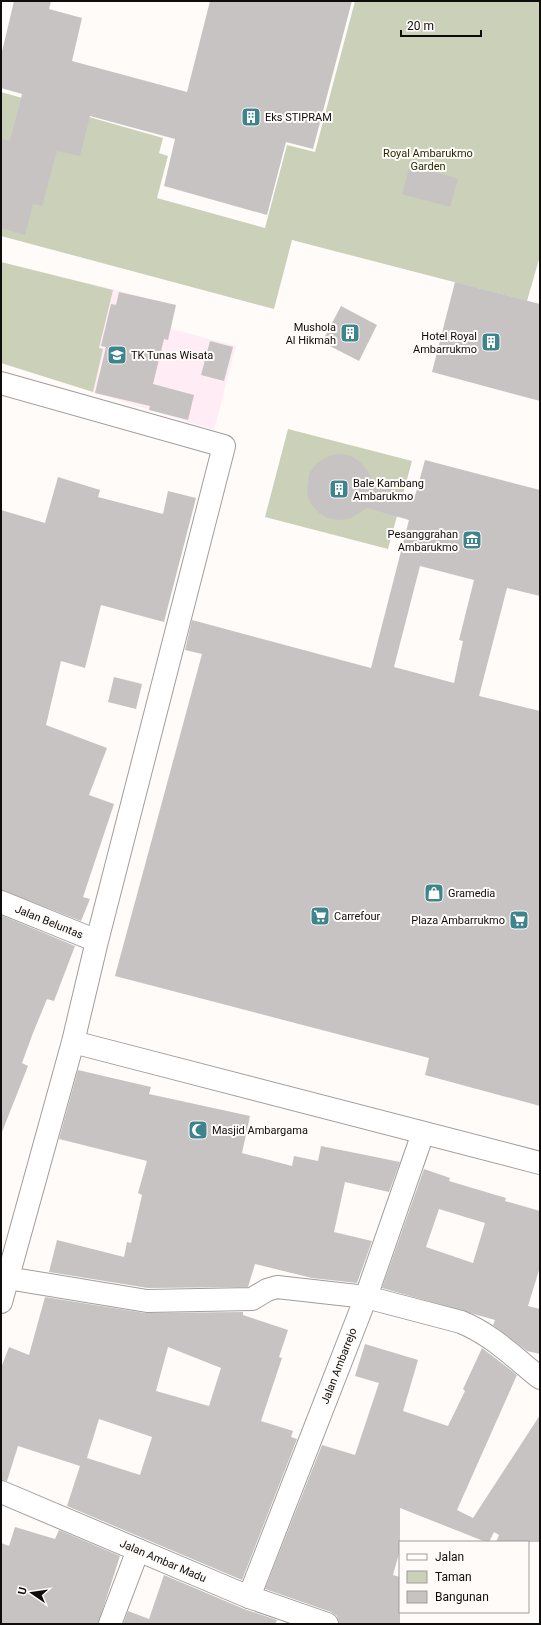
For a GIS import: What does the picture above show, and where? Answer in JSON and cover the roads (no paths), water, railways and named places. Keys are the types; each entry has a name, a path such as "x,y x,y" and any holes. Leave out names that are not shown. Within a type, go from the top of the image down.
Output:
{"street":[{"path":"1,383 224,446 97,941 73,1042 1,1302"},
{"name":"Jalan Beluntas","path":"1,902 97,941"},
{"path":"73,1042 540,1163"},
{"name":"Jalan Ambarrejo","path":"248,1597 366,1297 423,1133"},
{"path":"7,1278 147,1301 252,1299 267,1290 277,1287 366,1297 461,1322 474,1327 540,1378"},
{"name":"Jalan Ambar Madu","path":"1,1492 248,1597 327,1624"},
{"path":"110,1624 138,1550"}],"place":[{"name":"Eks STIPRAM","path":"251,117"},
{"name":"Mushola Al Hikmah","path":"350,333"},
{"name":"Hotel Royal Ambarrukmo","path":"491,342"},
{"name":"TK Tunas Wisata","path":"117,355"},
{"name":"Bale Kambang Ambarukmo","path":"339,489"},
{"name":"Pesanggrahan Ambarukmo","path":"472,540"},
{"name":"Gramedia","path":"434,893"},
{"name":"Carrefour","path":"320,916"},
{"name":"Plaza Ambarrukmo","path":"519,920"},
{"name":"Masjid Ambargama","path":"198,1130"}],"park label":[{"name":"Royal Ambarukmo Garden","path":"428,159"}]}
